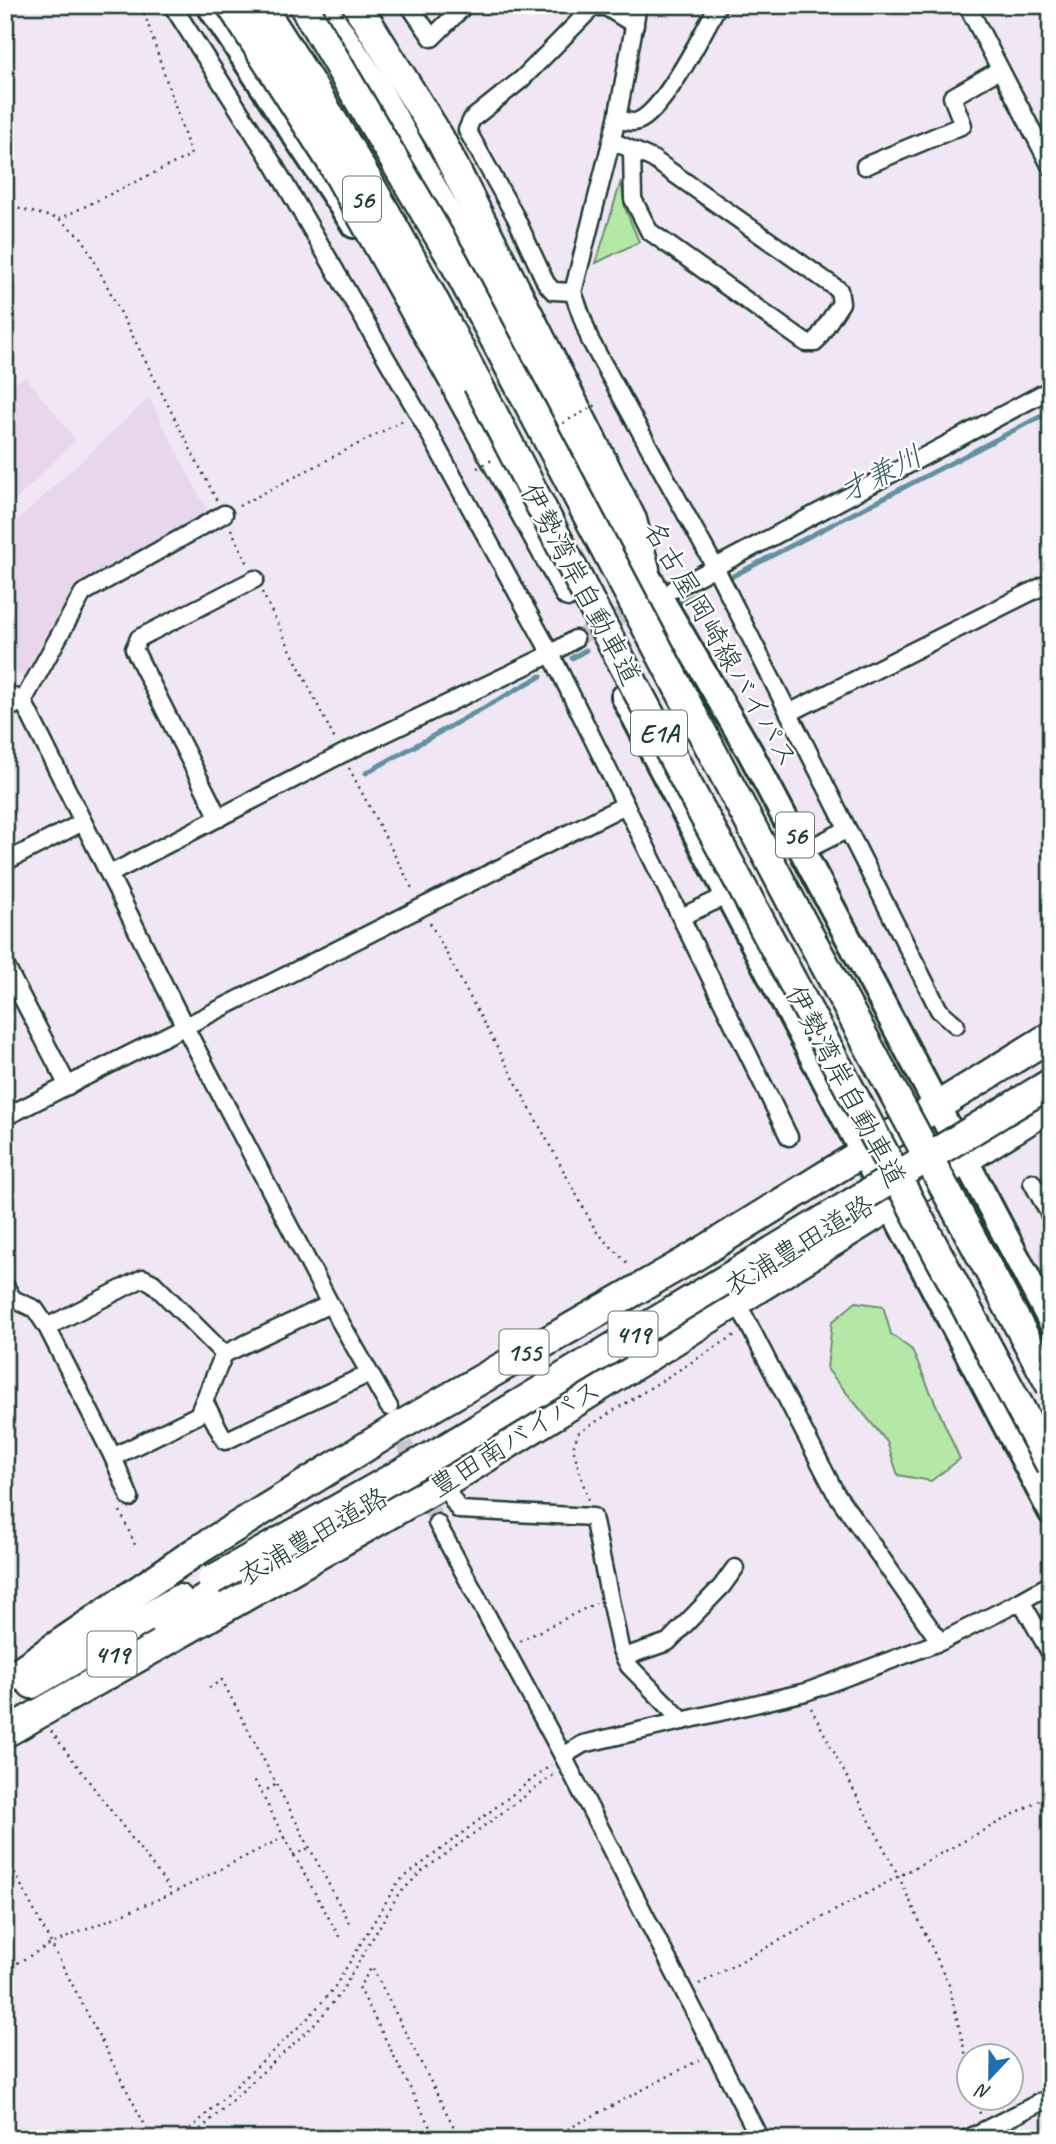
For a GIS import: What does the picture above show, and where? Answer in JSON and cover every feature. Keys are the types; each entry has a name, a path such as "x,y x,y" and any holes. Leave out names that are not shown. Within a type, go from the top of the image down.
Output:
{"highway":[{"path":"231,5 331,161 466,394 579,629"},
{"name":"伊勢湾岸自動車道","path":"260,5 296,59 422,280 771,945 1051,1466"},
{"name":"伊勢湾岸自動車道","path":"303,5 453,260 1051,1386"},
{"path":"357,5 439,137 545,367 632,520 645,569"},
{"name":"155","path":"5,1681 195,1552 375,1441 641,1284 691,1258 1051,1036"},
{"name":"衣浦豊田道路","path":"5,1716 215,1586 1051,1083"},
{"name":"衣浦豊田道路","path":"5,1700 451,1456 1051,1093"},
{"name":"豊田南バイパス","path":"5,1733 443,1484 1051,1106"}],"main road":[{"path":"209,5 466,394"},
{"name":"56","path":"241,5 301,90 466,394"},
{"name":"56","path":"323,5 376,85 545,367"},
{"path":"342,5 467,211 545,367"},
{"name":"名古屋岡崎線バイパス","path":"645,569 804,851 1051,1322"},
{"path":"579,629 728,895 1051,1512"}],"street":[{"path":"172,5 274,165 418,413 551,654 789,1137"},
{"path":"409,5 432,38 465,5"},
{"path":"638,5 617,119 573,292 590,340 714,565 939,1010 956,1025"},
{"path":"617,119 634,122 646,117 682,70 718,5"},
{"path":"967,5 1051,167"},
{"path":"573,292 553,291 546,283 515,216 467,130 472,120 522,79 593,7 606,8 635,25"},
{"path":"865,166 963,125 952,97 999,70"},
{"path":"611,141 632,149 653,159 839,290 841,303 815,343 806,344 649,231 634,199 632,149"},
{"path":"674,589 714,565 1051,389"},
{"path":"5,710 23,701 83,593 224,514"},
{"path":"219,818 134,649 139,638 255,579"},
{"path":"789,713 1051,582"},
{"path":"110,874 342,754 551,654 579,629"},
{"path":"5,693 23,701 185,1027 330,1304 389,1407"},
{"path":"5,1117 625,805"},
{"path":"5,862 83,821"},
{"path":"804,851 846,830"},
{"path":"681,918 728,895"},
{"path":"5,965 68,1086"},
{"path":"1032,1182 1051,1217"},
{"path":"47,1327 143,1278 153,1283 224,1354"},
{"path":"5,1286 13,1299 35,1309 47,1327 113,1457 130,1498"},
{"path":"736,1300 835,1492 940,1642"},
{"path":"113,1457 198,1415 224,1354 330,1304"},
{"path":"204,1401 225,1441 368,1374"},
{"path":"443,1484 459,1510 593,1517 624,1657 629,1666 683,1721"},
{"path":"437,1523 565,1761 760,2139"},
{"path":"624,1657 668,1642 735,1568"},
{"path":"565,1761 583,1744 806,1692 940,1642 1045,1588"},
{"path":"1021,1601 1051,1654"},
{"path":"967,2139 1051,2097"}],"path":[{"path":"59,219 191,155 143,9 145,5"},
{"path":"5,205 59,219 83,239 224,514 418,413"},
{"path":"593,1517 573,1448 578,1433 750,1326"},
{"path":"505,1648 610,1597"},
{"path":"209,1688 222,1680 350,1925"},
{"path":"806,1692 898,1875 949,1985 963,2042"},
{"path":"38,1714 173,1893"},
{"path":"180,2139 301,2024 334,1988 398,1882 565,1761"},
{"path":"190,2139 316,2023 340,1994 398,1895 421,1872 565,1761"},
{"path":"254,1779 341,1940"},
{"path":"261,1793 277,1784"},
{"path":"684,1992 1051,1794"},
{"path":"5,1970 51,1944 173,1893 284,1837"},
{"path":"293,1855 311,1848"},
{"path":"5,1854 152,2139"},
{"path":"436,2139 359,1987 372,1967 460,2139"},
{"path":"550,2139 715,2052"}],"shaded area":[{"path":"26,377 76,440 5,511 5,388"},
{"path":"149,398 209,514 81,581 34,681 5,667 5,532"}],"green space":[{"path":"621,181 625,208 639,242 596,263"},
{"path":"856,1302 883,1306 891,1334 912,1350 960,1459 931,1481 898,1475 887,1442 827,1369 832,1322"}],"waterway":[{"name":"才兼川","path":"729,578 1051,411"},
{"name":"才兼川","path":"675,605 700,593"},
{"name":"才兼川","path":"572,658 586,650"},
{"name":"才兼川","path":"366,773 541,676"}],"tunnel":[{"path":"575,639 642,605"},
{"path":"395,1421 437,1523"}]}
